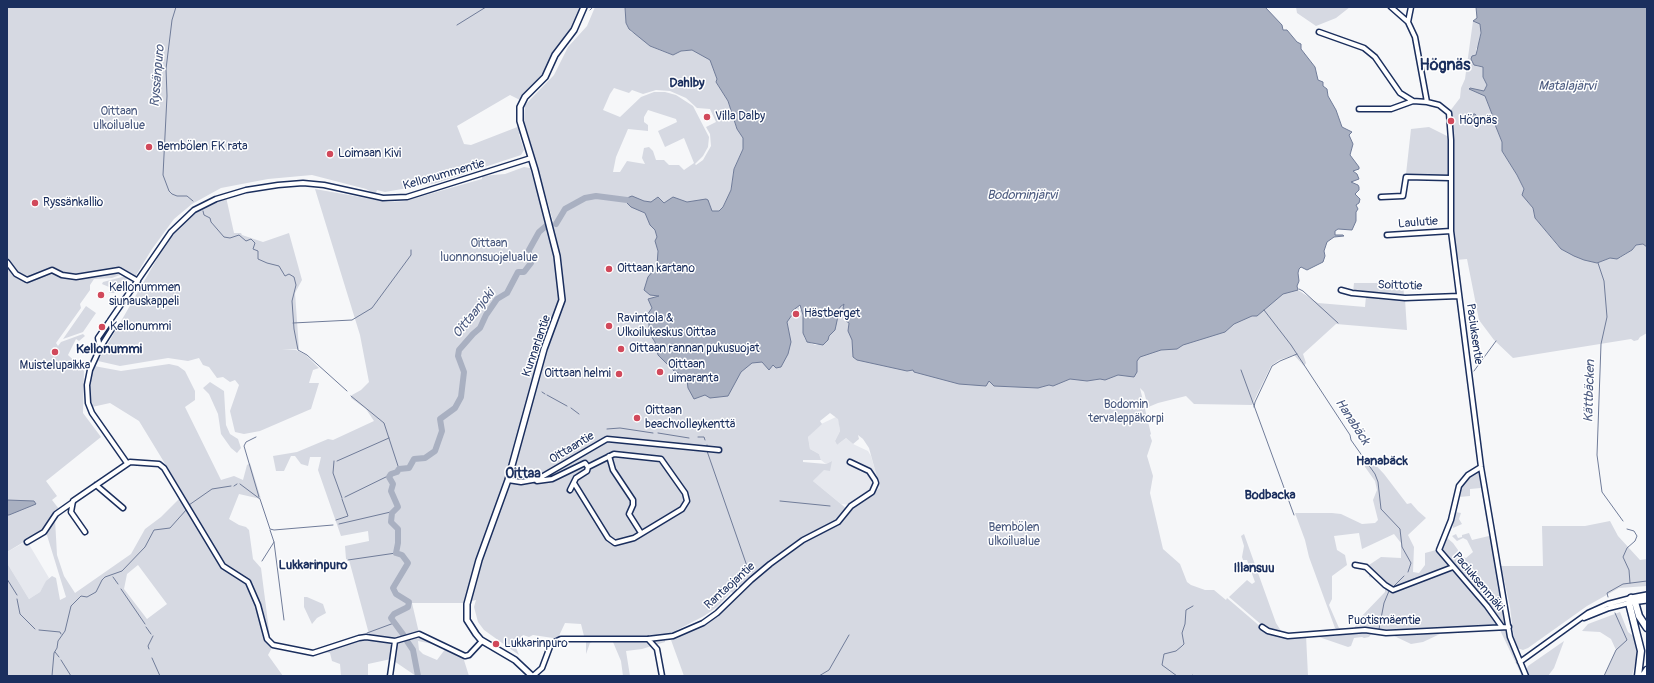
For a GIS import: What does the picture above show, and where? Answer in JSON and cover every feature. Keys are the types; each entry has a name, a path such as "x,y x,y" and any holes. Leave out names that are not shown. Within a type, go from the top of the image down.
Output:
{"highway":[{"path":"1632,601 1647,628"},
{"path":"1632,601 1640,641 1640,664 1638,676"},
{"path":"1643,676 1647,670"}],"main road":[{"name":"Kunnarlantie","path":"533,676 515,660 482,641 470,627 467,620 467,604 479,560 508,480 544,349 562,300 557,256 520,121 520,107 525,97 545,77 555,54 574,30 584,7"},
{"path":"1632,601 1647,595"},
{"path":"1632,601 1647,600"}],"street":[{"path":"1359,109 1392,109 1413,101 1427,102 1415,37 1408,22 1391,7"},
{"path":"1408,22 1411,7"},
{"path":"1319,32 1364,48 1377,60 1398,91 1413,101"},
{"name":"Paciuksentie","path":"1427,102 1439,106 1449,113 1451,140 1451,231 1480,467 1512,644 1526,676"},
{"name":"Kellonummentie","path":"100,348 98,338 138,281 179,223 200,206 225,196 278,185 303,183 324,185 378,197 407,197 531,158"},
{"path":"1380,197 1403,196 1406,177 1450,178"},
{"name":"Laulutie","path":"1387,235 1451,231"},
{"path":"7,262 16,274 27,280 52,270 62,276 76,277 119,270 138,281"},
{"name":"Soittotie","path":"1341,290 1352,294 1405,298 1459,296"},
{"name":"Kellonummentie","path":"110,321 112,329 100,348 90,370 87,384 88,403 95,418 127,463"},
{"name":"Oittaantie","path":"508,480 521,482 535,480 607,439 719,450"},
{"path":"570,490 576,478 587,471 588,467 609,456 618,454 661,459 684,493 687,501 682,509 641,534 627,541 615,543 612,542 574,483"},
{"path":"609,456 613,470 633,500 633,505 629,514 641,534"},
{"path":"28,542 44,532 56,514 127,463 133,462 162,466 223,566 248,582 258,605 267,639 273,645 313,653 359,638 366,637 395,641 419,634 465,656 469,655 482,641"},
{"name":"Rantaojantie","path":"533,676 542,668 551,644 562,639 648,639 673,636 703,623 717,614 751,580 770,564 803,540 838,522 851,506 872,492 876,483 869,471 850,462"},
{"path":"535,480 548,481 583,463 588,467"},
{"name":"Paciuksenmäki","path":"1480,467 1468,475 1459,486 1451,520 1440,545 1440,552 1487,606 1502,627"},
{"path":"96,485 123,508"},
{"path":"73,501 71,512 85,532"},
{"path":"1355,565 1366,567 1385,585 1393,590 1453,567"},
{"path":"1520,662 1598,608 1632,601"},
{"name":"Puotismäentie","path":"1262,627 1268,631 1288,636 1365,630 1386,633 1509,627"},
{"path":"648,639 657,649 662,676"},
{"path":"390,676 395,641"}],"shaded area":[{"path":"838,416 840,431 835,441 837,445 846,438 853,444 868,451 871,456 880,488 853,505 841,504 813,481 832,461 826,464 821,460 819,454 810,449 808,437 819,425"},
{"path":"27,541 49,578 40,592 29,599 7,563 7,552"}],"green space":[{"name":"Oittaan ulkoilualue","path":"7,7 581,7 572,29 553,54 544,72 520,100 510,95 457,126 464,144 471,145 520,126 521,133 519,134 524,150 521,155 436,183 385,192 377,190 376,193 312,175 268,179 221,188 192,204 174,219 152,249 135,277 117,268 75,276 65,275 57,271 28,278 17,273 7,260"},
{"path":"595,7 625,7 626,23 631,32 640,36 650,46 673,55 681,51 692,50 708,57 712,63 717,79 716,82 728,101 737,129 743,138 743,149 734,169 731,190 723,207 719,211 696,213 627,198 626,202 645,213 655,230 657,237 658,263 651,294 659,296 655,297 647,322 649,322 649,333 655,342 658,355 674,371 683,375 737,376 745,365 754,360 763,362 769,367 782,362 785,327 789,310 799,305 799,311 801,310 803,313 804,337 806,341 815,345 820,344 839,303 845,306 849,329 1288,288 1298,290 1318,303 1365,307 1366,296 1405,299 1407,330 1336,324 1303,354 1306,363 1304,366 1294,355 1279,360 1271,366 1252,405 1194,404 1186,396 1158,403 1146,408 1147,403 1144,392 1140,388 1152,441 1147,456 1153,476 1150,493 1163,549 1180,564 1187,582 1205,590 1214,590 1226,600 1227,598 1262,628 1281,636 1306,635 1308,676 684,676 671,640 704,625 719,615 746,586 772,564 822,531 838,525 840,520 849,513 851,507 880,488 869,448 863,439 858,435 859,439 853,444 846,438 837,445 835,441 840,431 838,419 830,413 820,421 822,424 808,437 810,449 819,454 821,460 803,460 803,462 826,464 832,461 830,471 824,470 813,481 847,509 837,520 771,559 734,594 731,592 717,607 676,632 650,637 587,637 584,636 581,624 565,623 558,638 555,640 553,638 533,635 529,637 523,635 515,645 519,655 484,630 478,622 474,607 476,600 464,603 412,603 419,633 434,642 433,644 418,641 419,650 423,654 437,660 446,648 463,657 469,676 416,676 391,659 368,664 368,676 341,676 340,664 332,661 330,653 323,652 366,637 369,634 349,560 346,559 345,546 369,541 368,531 341,536 318,470 321,457 310,457 308,466 301,464 295,456 291,456 284,471 276,471 273,456 297,452 328,439 333,440 374,421 366,409 351,398 352,395 361,390 369,382 360,335 315,189 388,202 405,201 482,179 482,176 505,174 524,167 530,168 547,227 553,221 524,120 525,105 554,75 568,47 587,26","holes":["614,88 629,93 632,90 643,94 656,90 670,91 686,98 697,108 710,109 716,122 706,127 710,134 711,146 703,160 696,165 695,164 703,156 708,147 709,137 693,106 676,95 665,92 654,92 641,97 620,117 603,110","648,110 676,119 677,122 658,131 665,147 684,138 694,163 684,170 679,165 669,165 664,160 656,160 653,151 649,147 644,148 642,158 645,164 627,161 620,172 613,172 616,157 628,129 648,131 648,125 644,122 644,117"]},
{"path":"1296,7 1350,7 1336,18 1316,26 1297,13"},
{"path":"1473,21 1479,22 1481,26 1479,45 1476,49 1476,66 1483,67 1483,77 1487,85 1484,91 1470,90 1481,92 1485,96 1492,114 1488,117 1476,117 1474,120 1475,124 1494,122 1502,142 1502,151 1517,175 1524,190 1523,195 1533,208 1535,218 1557,245 1597,263 1610,258 1620,258 1632,250 1635,245 1643,244 1647,247 1647,333 1638,340 1634,341 1631,339 1513,358 1494,340 1479,320 1467,259 1456,260 1453,234 1454,178 1452,119 1450,111 1460,98 1461,88 1465,79"},
{"path":"1429,127 1449,137 1448,176 1406,174 1411,129"},
{"path":"226,197 234,233 241,233 242,235 263,242 289,233 302,280 295,293 299,349 282,350 296,350 306,355 319,368 313,370 309,383 319,383 311,409 260,431 244,434 235,432 230,411 239,385 235,380 230,382 223,377 217,378 209,367 203,365 199,358 188,361 168,358 120,366 98,361 165,245 182,223 202,207"},
{"path":"7,267 22,281 34,280 52,272 64,277 72,278 116,271 125,273 112,278 94,279 90,285 90,290 80,304 81,308 56,343 58,346 61,342 83,334 85,336 79,341 76,339 68,355 84,370 83,413 101,437 46,481 57,496 52,500 59,509 42,531 7,552"},
{"path":"126,276 128,278 114,293 109,293 111,291 109,287 102,284 103,282"},
{"path":"1354,283 1403,283 1404,296 1353,292"},
{"path":"86,306 96,313 83,332 63,339"},
{"path":"169,364 178,366 185,371 195,391 195,400 185,407 221,480 234,476 243,480 247,465 250,463 261,499 239,494 229,519 249,530 253,559 261,568 270,638 273,646 268,655 283,676 7,676 7,563 29,599 40,592 46,581 52,576 56,578 60,600 66,597 46,532 55,519 57,555 64,576 75,593 131,554 145,529 161,517 180,498 183,506 189,503 139,421 110,403 92,407 90,397 90,381 94,366 121,371","holes":["138,565 167,604 147,619 124,589 127,574"]},
{"path":"210,382 224,391 226,425 230,434 238,439 241,448 237,453 231,448 221,434 218,414 209,394 203,388"},
{"path":"1362,455 1371,460 1384,474 1407,504 1411,503 1426,518 1408,535 1414,547 1413,572 1419,573 1425,565 1425,553 1440,549 1446,537 1453,543 1463,557 1466,558 1473,552 1467,540 1463,538 1457,541 1452,536 1456,534 1458,538 1469,533 1472,540 1489,536 1481,488 1470,489 1470,496 1459,497 1455,512 1461,513 1459,519 1462,524 1453,528 1452,519 1460,486 1473,472 1479,470 1506,625 1388,632 1339,631 1335,628 1309,557 1305,540 1295,513 1341,514 1362,524 1375,523 1378,520 1373,500 1377,490 1375,481 1365,467","holes":["1359,533 1362,549 1394,534 1401,543 1401,558 1381,557 1369,565 1369,577 1374,578 1385,588 1385,592 1360,618 1354,628 1339,628 1329,605 1332,599 1332,576 1347,565 1345,555 1337,550 1334,536"]},
{"path":"1610,521 1618,536 1640,560 1647,559 1647,586 1619,588 1587,606 1528,648 1523,650 1517,648 1514,639 1510,607 1501,566 1543,566 1542,526 1585,526"},
{"path":"1244,534 1276,623 1283,634 1263,626 1229,597 1247,580 1252,584 1255,582 1247,560 1243,560 1242,557 1244,546 1241,536"},
{"path":"304,597 323,604 326,613 317,618 312,624 304,607"},
{"path":"1620,612 1628,632 1636,638 1638,644 1638,652 1632,676 1604,676 1616,650 1611,639 1600,632 1582,631 1588,624"},
{"path":"1504,629 1524,676 1522,676 1500,630 1440,634 1423,642 1411,644 1392,635"},
{"path":"1365,632 1372,633 1369,637 1354,638 1351,646 1348,647 1319,637 1319,633 1335,636"},
{"path":"586,640 645,642 665,640 665,642 642,649 626,651 630,676 623,676 621,661 613,642 594,641 590,643 586,654"},
{"path":"1564,641 1554,668 1548,676 1529,676 1526,671 1528,666"}],"water":[{"name":"Bodominjärvi","path":"625,7 1265,7 1282,25 1283,30 1287,30 1297,42 1301,44 1301,49 1315,67 1318,80 1323,82 1323,86 1327,89 1328,96 1336,110 1342,127 1352,132 1349,135 1353,144 1350,155 1359,167 1359,169 1353,171 1357,174 1359,179 1351,182 1359,187 1359,190 1355,194 1360,199 1359,203 1356,205 1358,209 1356,212 1356,221 1352,230 1338,229 1335,231 1335,235 1344,236 1334,237 1327,242 1323,262 1307,270 1301,267 1299,269 1298,290 1283,294 1257,316 1252,316 1234,324 1225,332 1183,345 1177,349 1161,350 1140,357 1137,361 1137,372 1134,377 1118,375 1105,380 1100,379 1087,381 1070,379 1053,386 1049,385 1038,388 994,386 989,381 986,386 959,384 914,372 913,370 907,371 857,360 853,357 852,340 848,331 849,323 846,321 847,317 843,308 844,304 840,307 835,330 829,336 828,340 823,345 807,342 803,333 803,315 800,305 792,311 792,315 787,322 791,342 788,354 781,367 776,368 773,365 769,370 762,362 752,363 741,372 728,396 710,398 705,395 694,399 688,388 687,380 683,375 674,371 658,355 655,342 649,333 649,322 646,321 648,321 647,315 652,308 648,299 659,296 650,295 644,290 648,277 657,266 658,251 655,241 657,237 655,230 650,225 645,213 631,207 626,202 627,198 632,196 651,202 658,197 664,203 673,197 687,202 706,199 708,200 712,211 719,211 723,207 731,190 734,169 743,149 743,138 737,129 728,101 716,82 717,79 710,60 692,50 681,51 673,55 650,46 629,29 626,23"},
{"name":"Matalajärvi","path":"1476,7 1647,7 1647,247 1643,244 1636,245 1632,250 1617,259 1610,258 1597,263 1584,260 1561,249 1535,218 1533,208 1522,195 1524,189 1502,151 1502,142 1494,122 1475,124 1474,120 1466,115 1475,114 1478,118 1488,117 1492,114 1485,96 1469,89 1484,91 1487,85 1483,77 1483,67 1474,65 1471,59 1472,56 1476,55 1481,33 1480,24 1473,21 1477,18"},
{"path":"7,500 34,501 36,504 7,515"}],"waterway":[{"name":"Ryssänpuro","path":"176,7 172,20 166,69 167,96 163,175 169,191 172,194 177,196 187,196 193,201"},
{"path":"457,25 486,7"},
{"path":"590,10 593,7"},
{"name":"Oittaanjoki","path":"556,224 565,209 585,198 596,196 627,200"},
{"name":"Ryssänpuro","path":"203,211 204,215 210,218 211,222 224,237 230,238 239,235 246,241 251,239 255,243 253,249 258,251 258,259 279,266 285,276 289,274 294,277 296,285 292,301 294,329 298,350 307,355 347,391"},
{"name":"Oittaanjoki","path":"405,637 391,618 394,614 408,607 409,602 396,594 393,588 408,563 402,555 396,553 398,529 391,522 392,513 398,507 391,491 393,484 389,477 399,469 409,468 414,459 425,458 435,451 442,431 440,419 455,408 461,397 464,372 458,356 459,350 480,328 486,315 497,299 507,293 518,272 524,272 531,263 533,258 529,254 529,250 539,232 546,226"},
{"path":"293,323 352,320 372,308 411,255 411,250"},
{"name":"Kättbäcken","path":"1598,263 1604,281 1607,317 1601,344 1597,455 1602,492 1623,521"},
{"path":"1299,289 1338,323"},
{"name":"Hanabäck","path":"1264,310 1291,345 1350,435 1351,440 1375,474 1378,482 1381,509 1400,529 1402,547 1411,563 1408,572"},
{"path":"1474,371 1496,341"},
{"path":"1254,407 1272,366 1297,354"},
{"path":"1241,370 1294,515"},
{"path":"547,395 567,406"},
{"name":"Ryssänpuro","path":"351,396 384,423 399,469"},
{"path":"571,408 579,414"},
{"path":"607,429 620,428 653,433"},
{"path":"658,433 689,438"},
{"path":"256,437 246,442 244,446 259,497"},
{"path":"698,437 704,437 705,440"},
{"path":"337,461 389,438"},
{"path":"707,451 748,569"},
{"path":"334,461 333,473 342,498"},
{"path":"345,497 390,475"},
{"path":"240,484 260,499 270,529 274,530 333,525"},
{"path":"189,505 212,489 231,486"},
{"path":"336,520 348,516 342,499"},
{"path":"780,501 830,506"},
{"path":"52,676 54,653 57,648 58,641 65,631 71,606 81,596 87,597 96,592 105,577 122,571 145,547 154,530 170,528 187,509"},
{"path":"339,524 395,511"},
{"path":"1627,529 1634,531 1637,536 1635,541 1627,548 1623,557 1629,570 1630,583"},
{"path":"262,561 274,542 270,530"},
{"path":"274,542 284,620"},
{"path":"348,560 396,553"},
{"name":"Hanabäck","path":"1393,587 1404,576"},
{"path":"113,577 118,584"},
{"path":"7,579 17,595"},
{"path":"1608,597 1607,593 1623,584 1647,581"},
{"path":"121,589 145,624"},
{"name":"Hanabäck","path":"1379,629 1384,603 1389,591"},
{"path":"17,599 20,614 35,629"},
{"path":"1177,676 1162,665 1164,654 1176,651 1184,644 1182,633 1185,624 1186,610 1193,606"},
{"path":"1604,676 1616,650 1627,640 1615,613"},
{"path":"367,633 394,623"},
{"path":"146,627 151,634"},
{"path":"39,630 60,632 61,634"},
{"path":"819,676 829,670 849,635"},
{"path":"149,649 148,646 153,636"},
{"path":"407,641 413,650 418,676"},
{"path":"55,652 59,657"},
{"path":"152,658 160,676"},
{"path":"61,660 71,676"}],"place":[{"name":"Villa Dalby","path":"707,117"},
{"name":"Högnäs","path":"1451,121"},
{"name":"Bembölen FK rata","path":"149,147"},
{"name":"Loimaan Kivi","path":"330,154"},
{"name":"Ryssänkallio","path":"35,203"},
{"name":"Oittaan kartano","path":"609,269"},
{"name":"Kellonummen siunauskappeli","path":"101,295"},
{"name":"Hästberget","path":"796,314"},
{"name":"Ravintola & Ulkoilukeskus Oittaa","path":"609,326"},
{"name":"Kellonummi","path":"102,327"},
{"name":"Oittaan rannan pukusuojat","path":"621,349"},
{"name":"Muistelupaikka","path":"55,352"},
{"name":"Oittaan uimaranta","path":"660,372"},
{"name":"Oittaan helmi","path":"619,374"},
{"name":"Oittaan beachvolleykenttä","path":"637,418"},
{"name":"Lukkarinpuro","path":"496,644"}],"district":[{"name":"Högnäs","path":"1445,66"},
{"name":"Dahlby","path":"687,84"},
{"name":"Kellonummi","path":"109,350"},
{"name":"Hanabäck","path":"1382,462"},
{"name":"Oittaa","path":"523,474"},
{"name":"Bodbacka","path":"1270,496"},
{"name":"Lukkarinpuro","path":"313,566"},
{"name":"Illansuu","path":"1254,569"}],"park label":[{"name":"Oittaan luonnonsuojelualue","path":"489,251"},
{"name":"Bodomin tervaleppäkorpi","path":"1126,412"},
{"name":"Bembölen ulkoilualue","path":"1014,535"}]}
